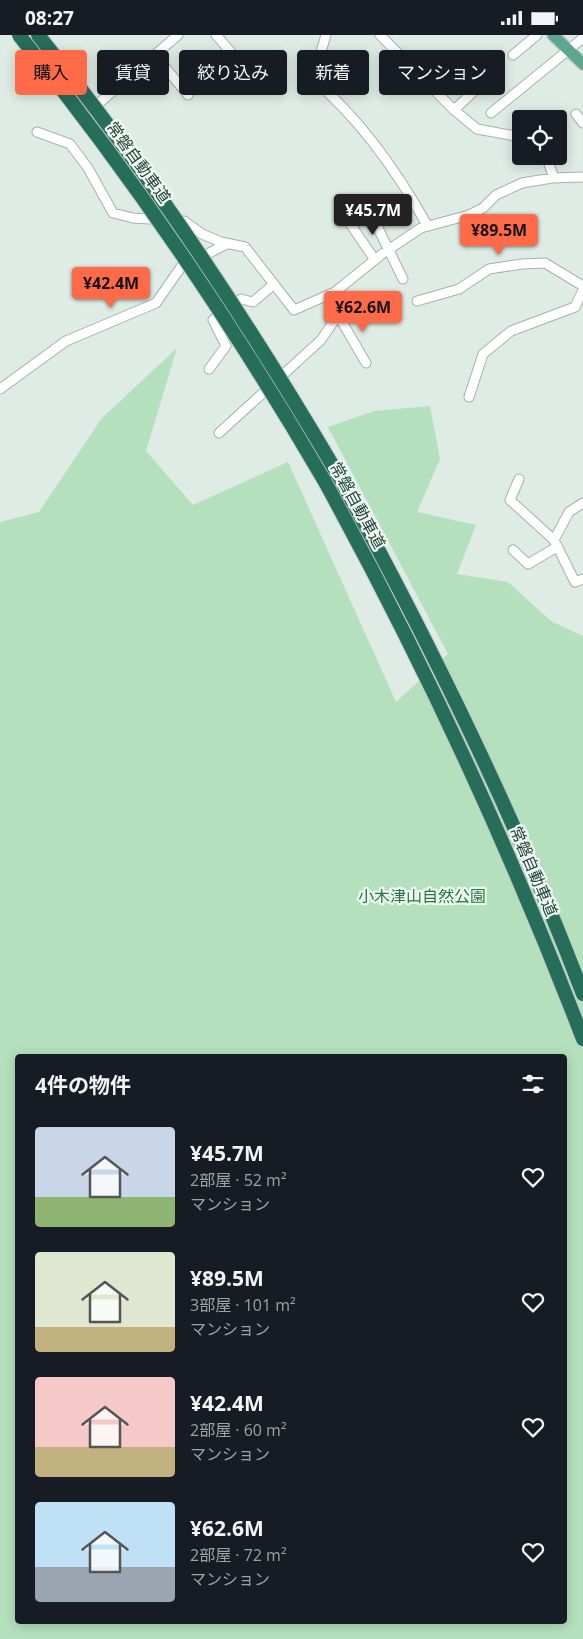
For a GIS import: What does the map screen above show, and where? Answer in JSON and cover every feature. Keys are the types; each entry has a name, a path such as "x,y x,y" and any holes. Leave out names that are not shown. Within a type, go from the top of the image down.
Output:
{"highway":[{"name":"常磐自動車道","path":"19,35 130,178 202,282 272,391 324,479 401,624 440,705 501,839 583,1039"},
{"name":"常磐自動車道","path":"38,35 142,169 215,274 337,473 378,547 452,696 512,825 583,994"}],"main road":[{"path":"553,35 583,64"}],"street":[{"path":"161,50 178,35"},
{"path":"216,35 229,50"},
{"path":"326,35 313,79 338,101 368,135 408,191 427,225"},
{"path":"380,35 454,110 477,129 512,135"},
{"path":"513,55 537,35"},
{"path":"490,113 583,38"},
{"path":"169,72 179,84"},
{"path":"99,103 108,95"},
{"path":"454,110 470,95"},
{"path":"576,114 583,123"},
{"path":"37,132 70,144 88,168 113,213 133,218 184,221 202,234 227,244 245,247 294,310 330,294 388,250 427,225 469,215 483,208 496,195 522,183 554,177 583,177"},
{"path":"549,165 554,177"},
{"path":"376,224 404,279"},
{"path":"351,225 375,260"},
{"path":"0,389 66,341 156,303 181,267 227,244"},
{"path":"417,301 459,289 489,269 522,264 545,263 583,286"},
{"path":"209,369 226,346 213,320 241,299 253,302 274,284"},
{"path":"469,397 483,354 511,331 575,307 583,290"},
{"path":"330,294 338,315 366,363"},
{"path":"219,433 321,341 338,315"},
{"path":"519,479 510,500 555,544 575,582 583,579"},
{"path":"513,550 528,564 555,544 569,512 583,503"}],"green space":[{"name":"小木津山自然公園","path":"177,348 146,451 193,505 288,462 396,702 448,654 328,427 374,411 430,406 440,459 417,512 476,525 457,574 508,582 551,621 583,636 583,1639 0,1639 0,522 39,512 102,418"}]}
